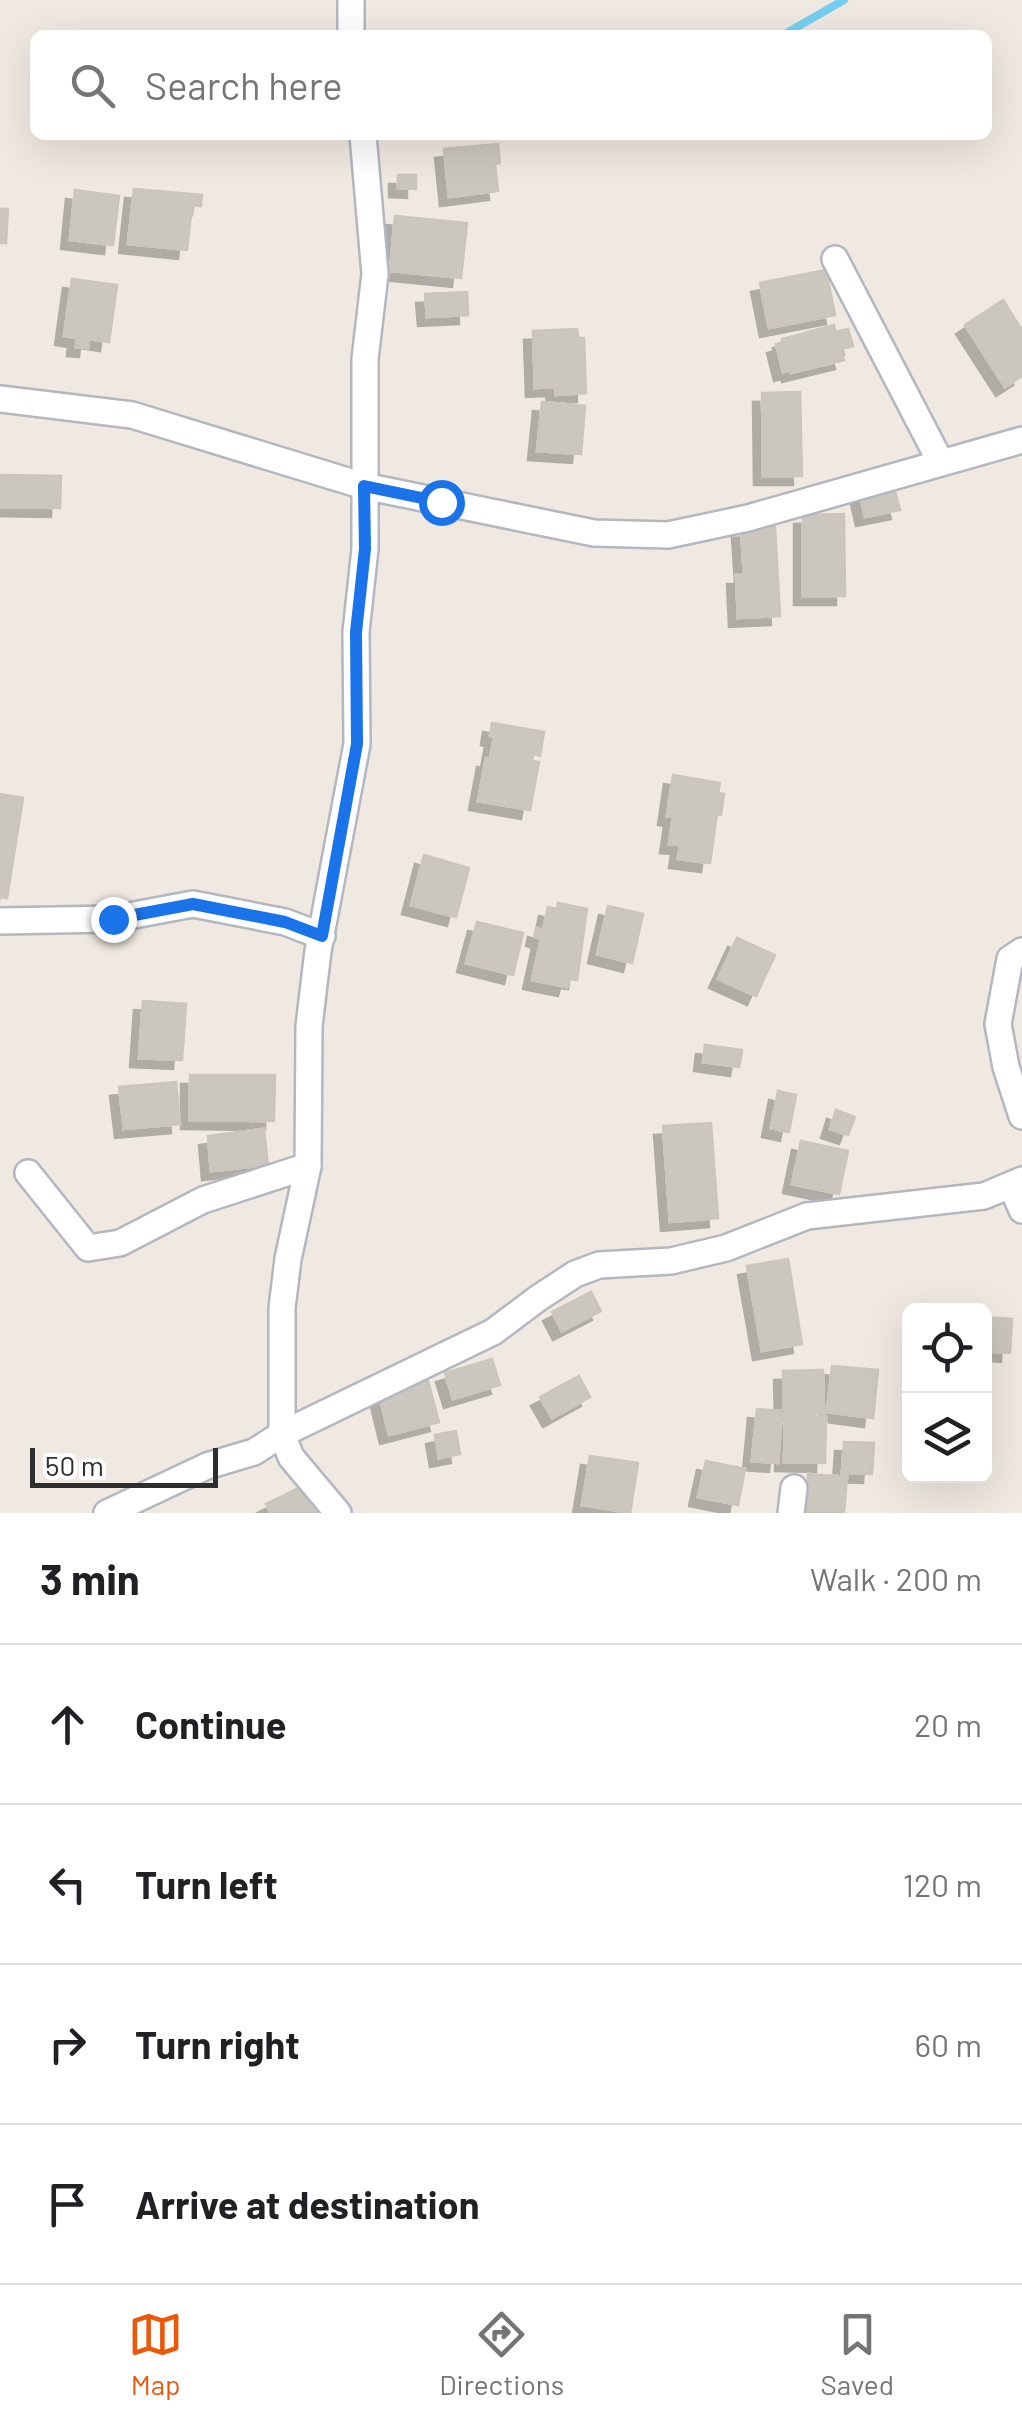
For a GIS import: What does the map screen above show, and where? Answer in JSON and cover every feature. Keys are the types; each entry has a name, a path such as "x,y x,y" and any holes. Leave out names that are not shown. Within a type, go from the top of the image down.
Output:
{"street":[{"path":"351,0 351,30"},
{"path":"338,1513 290,1457 282,1434 282,1308 308,1166 309,1026 357,744 356,632 365,549 366,359 375,274 363,140"},
{"path":"835,259 940,462"},
{"path":"0,399 132,415 364,486 594,533 668,535 748,518 1022,440"},
{"path":"0,921 113,919 193,904 285,922 322,936"},
{"path":"1022,951 1010,959 998,1024 1022,1116"},
{"path":"28,1173 88,1248 120,1242 203,1200 308,1166"},
{"path":"107,1513 207,1466 254,1452 282,1434 493,1332 536,1298 599,1265 670,1261 726,1248 807,1216 984,1196 1017,1182 1022,1210"}],"building":[{"path":"498,144 498,191 449,197 444,149"},
{"path":"398,175 416,175 416,189 398,188"},
{"path":"134,189 202,195 201,206 192,205 187,250 128,244"},
{"path":"75,190 119,196 113,245 70,240"},
{"path":"0,209 8,209 6,243 0,243"},
{"path":"395,216 467,223 461,278 390,271"},
{"path":"826,270 835,315 769,328 760,283"},
{"path":"72,279 117,285 109,342 89,339 88,348 76,347 77,338 64,336"},
{"path":"467,292 468,315 427,317 425,294"},
{"path":"1003,300 1022,330 1022,376 1005,387 965,325"},
{"path":"834,325 836,332 848,329 853,346 841,349 844,360 783,372 776,344"},
{"path":"577,329 578,338 584,338 586,393 556,395 555,387 535,388 533,331"},
{"path":"800,392 802,476 763,476 762,393"},
{"path":"542,402 585,406 581,454 537,451"},
{"path":"0,475 61,476 60,508 0,507"},
{"path":"894,487 900,510 865,517 860,495"},
{"path":"844,514 845,596 803,596 803,515"},
{"path":"775,527 780,616 738,618 736,575 744,575 741,529"},
{"path":"492,723 544,732 540,756 533,754 532,761 539,762 530,810 478,801 494,737 490,736"},
{"path":"673,775 720,783 718,793 724,794 710,863 678,859 680,845 669,844 673,817 667,816"},
{"path":"0,794 23,798 7,898 0,897"},
{"path":"424,855 469,868 456,917 411,905"},
{"path":"558,903 587,909 577,980 569,979 567,987 532,980 541,939 535,937 537,928 543,930 548,907 557,909"},
{"path":"608,906 643,914 632,963 597,954"},
{"path":"477,922 523,933 513,975 466,963"},
{"path":"737,938 775,955 756,996 718,979"},
{"path":"143,1001 186,1004 182,1060 139,1058"},
{"path":"705,1045 742,1050 739,1067 703,1062"},
{"path":"190,1075 275,1075 274,1121 190,1120"},
{"path":"176,1082 180,1124 124,1129 119,1087"},
{"path":"778,1091 796,1095 789,1132 771,1128"},
{"path":"836,1110 855,1117 848,1135 830,1129"},
{"path":"711,1123 718,1218 670,1222 663,1126"},
{"path":"264,1129 268,1165 211,1171 208,1136"},
{"path":"801,1141 848,1151 839,1194 792,1184"},
{"path":"788,1259 802,1344 762,1351 747,1266"},
{"path":"591,1292 601,1311 562,1331 552,1312"},
{"path":"992,1318 1012,1319 1010,1353 992,1352"},
{"path":"492,1359 500,1385 453,1399 445,1373"},
{"path":"832,1366 878,1370 873,1418 827,1412"},
{"path":"823,1370 824,1413 784,1413 783,1371"},
{"path":"579,1376 590,1397 552,1418 540,1397"},
{"path":"427,1377 439,1422 389,1435 378,1390"},
{"path":"757,1409 782,1411 778,1463 752,1461"},
{"path":"785,1416 826,1417 825,1463 784,1462"},
{"path":"456,1431 460,1454 439,1458 435,1435"},
{"path":"844,1442 874,1443 872,1474 842,1473"},
{"path":"590,1456 638,1463 630,1513 582,1505"},
{"path":"706,1461 745,1469 738,1505 698,1497"},
{"path":"808,1474 847,1477 844,1513 806,1511"},
{"path":"305,1485 320,1513 271,1513 266,1504"}],"waterway":[{"path":"792,30 844,0"}],"route":[{"path":"113,919 193,904 285,922 322,936 357,744 356,632 365,549 364,486 441,502"}]}
